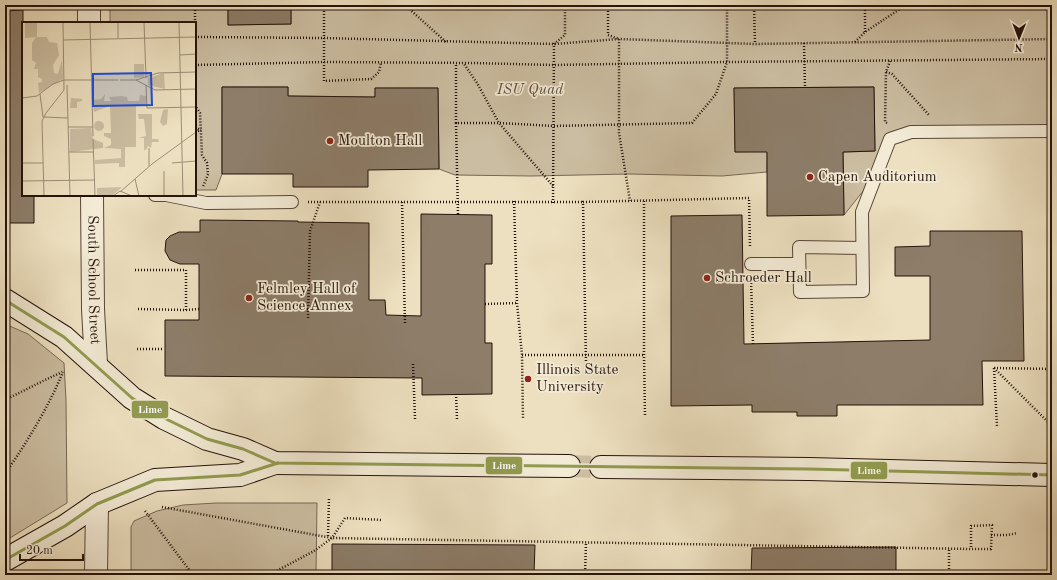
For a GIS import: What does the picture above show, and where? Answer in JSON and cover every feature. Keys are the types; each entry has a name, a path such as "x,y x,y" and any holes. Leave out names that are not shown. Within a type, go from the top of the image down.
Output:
{"main road":[{"path":"89,5 89,22"},
{"name":"South School Street","path":"92,196 93,309 96,364"},
{"path":"5,300 64,336 132,398 164,418 207,439 243,449 275,463"},
{"path":"5,560 65,526 97,504 155,480 240,475 275,463 569,466"},
{"path":"601,467 809,468 1052,475"},
{"path":"96,575 97,504"}],"lane":[{"path":"862,248 799,247 800,292 863,291 862,212 890,140 910,132 1052,131"},
{"path":"171,196 206,204 292,202"},
{"path":"751,264 800,264"}],"path":[{"path":"195,5 195,22"},
{"path":"324,5 324,81 371,79 379,72 381,62"},
{"path":"404,5 446,42"},
{"path":"554,44 565,35 565,5"},
{"path":"608,5 608,35 618,40"},
{"path":"456,124 500,123 554,126 692,123 716,94 727,62 727,5"},
{"path":"754,5 755,44"},
{"path":"865,5 865,32"},
{"path":"855,42 865,32 906,5"},
{"path":"196,37 324,38 554,44 618,40 728,42 755,44 1052,39"},
{"path":"618,40 619,133 630,201"},
{"path":"804,43 805,88"},
{"path":"553,203 554,44"},
{"path":"196,65 381,62 554,65 619,63 1052,59"},
{"path":"890,61 886,72 885,122 898,136"},
{"path":"464,63 478,83 500,123 553,186"},
{"path":"456,64 458,214"},
{"path":"886,72 892,74 944,132"},
{"path":"196,107 200,113 202,156 207,163 208,174 200,202"},
{"path":"196,128 201,130"},
{"path":"196,132 201,130"},
{"path":"292,202 514,201 553,203 749,198 753,344"},
{"path":"514,201 517,303 522,355 523,419"},
{"path":"644,201 645,415"},
{"path":"308,318 310,231 320,202"},
{"path":"402,202 405,322"},
{"path":"583,202 586,364"},
{"path":"135,270 186,270 186,310"},
{"path":"485,304 517,303"},
{"path":"136,309 199,309"},
{"path":"298,309 309,309"},
{"path":"137,349 163,349"},
{"path":"522,355 644,355"},
{"path":"413,364 415,419"},
{"path":"994,368 1052,369"},
{"path":"994,368 1052,426"},
{"path":"994,368 997,427"},
{"path":"5,400 63,372 55,391 5,474"},
{"path":"456,394 457,419"},
{"path":"328,536 329,498"},
{"path":"162,507 328,536 332,538 971,549 992,549 992,525 971,526 971,549"},
{"path":"144,511 193,575"},
{"path":"269,575 314,551 332,538 345,518 382,520"},
{"path":"991,535 1008,535 1017,533"},
{"path":"585,575 586,542"},
{"path":"949,548 949,575"}],"green space":[{"name":"ISU Quad","path":"110,5 228,5 228,25 291,24 291,5 754,5 755,9 758,9 837,5 1052,5 1052,126 910,127 892,135 864,190 844,215 843,152 875,151 874,87 734,88 735,152 767,151 767,172 722,176 629,174 531,176 455,175 439,169 438,88 375,88 375,97 288,96 288,87 222,87 222,174 216,190 196,190 196,22 110,22"},
{"path":"5,324 28,334 64,363 66,400 67,503 5,541"},
{"path":"216,503 317,503 316,575 131,575 131,527 134,521 157,511 183,505"}],"building":[{"path":"228,5 291,5 291,24 228,25"},
{"path":"23,10 22,196 34,196 34,223 5,223 5,11"},
{"name":"Moulton Hall","path":"222,87 288,87 288,96 375,97 375,88 438,88 439,169 368,170 368,187 293,187 293,174 222,174"},
{"path":"874,87 875,151 843,152 844,215 767,216 767,152 735,152 734,88"},
{"name":"Felmley Hall of Science Annex","path":"421,214 492,215 492,264 485,264 485,343 492,343 492,394 422,395 422,378 165,376 165,320 199,320 199,264 180,264 170,260 165,251 166,240 170,236 179,232 200,232 200,220 369,223 369,300 385,300 386,315 421,316"},
{"name":"Schroeder Hall","path":"742,215 744,344 930,340 930,276 895,276 895,247 930,246 930,231 1022,231 1024,361 982,361 983,405 837,405 837,416 797,416 797,412 752,412 752,405 671,406 671,216"},
{"path":"332,544 535,545 534,575 332,575"},
{"path":"896,547 896,575 751,575 752,548"}],"tunnel":[{"path":"569,466 601,467"}],"transit line":[{"name":"Lime","path":"5,300 64,337 132,398 164,418 207,439 243,449 275,463 809,469 1052,475"},
{"name":"Lime","path":"5,560 65,526 97,504 155,480 240,475 278,463"}],"place":[{"name":"Moulton Hall","path":"330,141"},
{"name":"Capen Auditorium","path":"810,177"},
{"name":"Schroeder Hall","path":"707,278"},
{"name":"Felmley Hall of Science Annex","path":"249,298"},
{"name":"Illinois State University","path":"528,379"}]}
